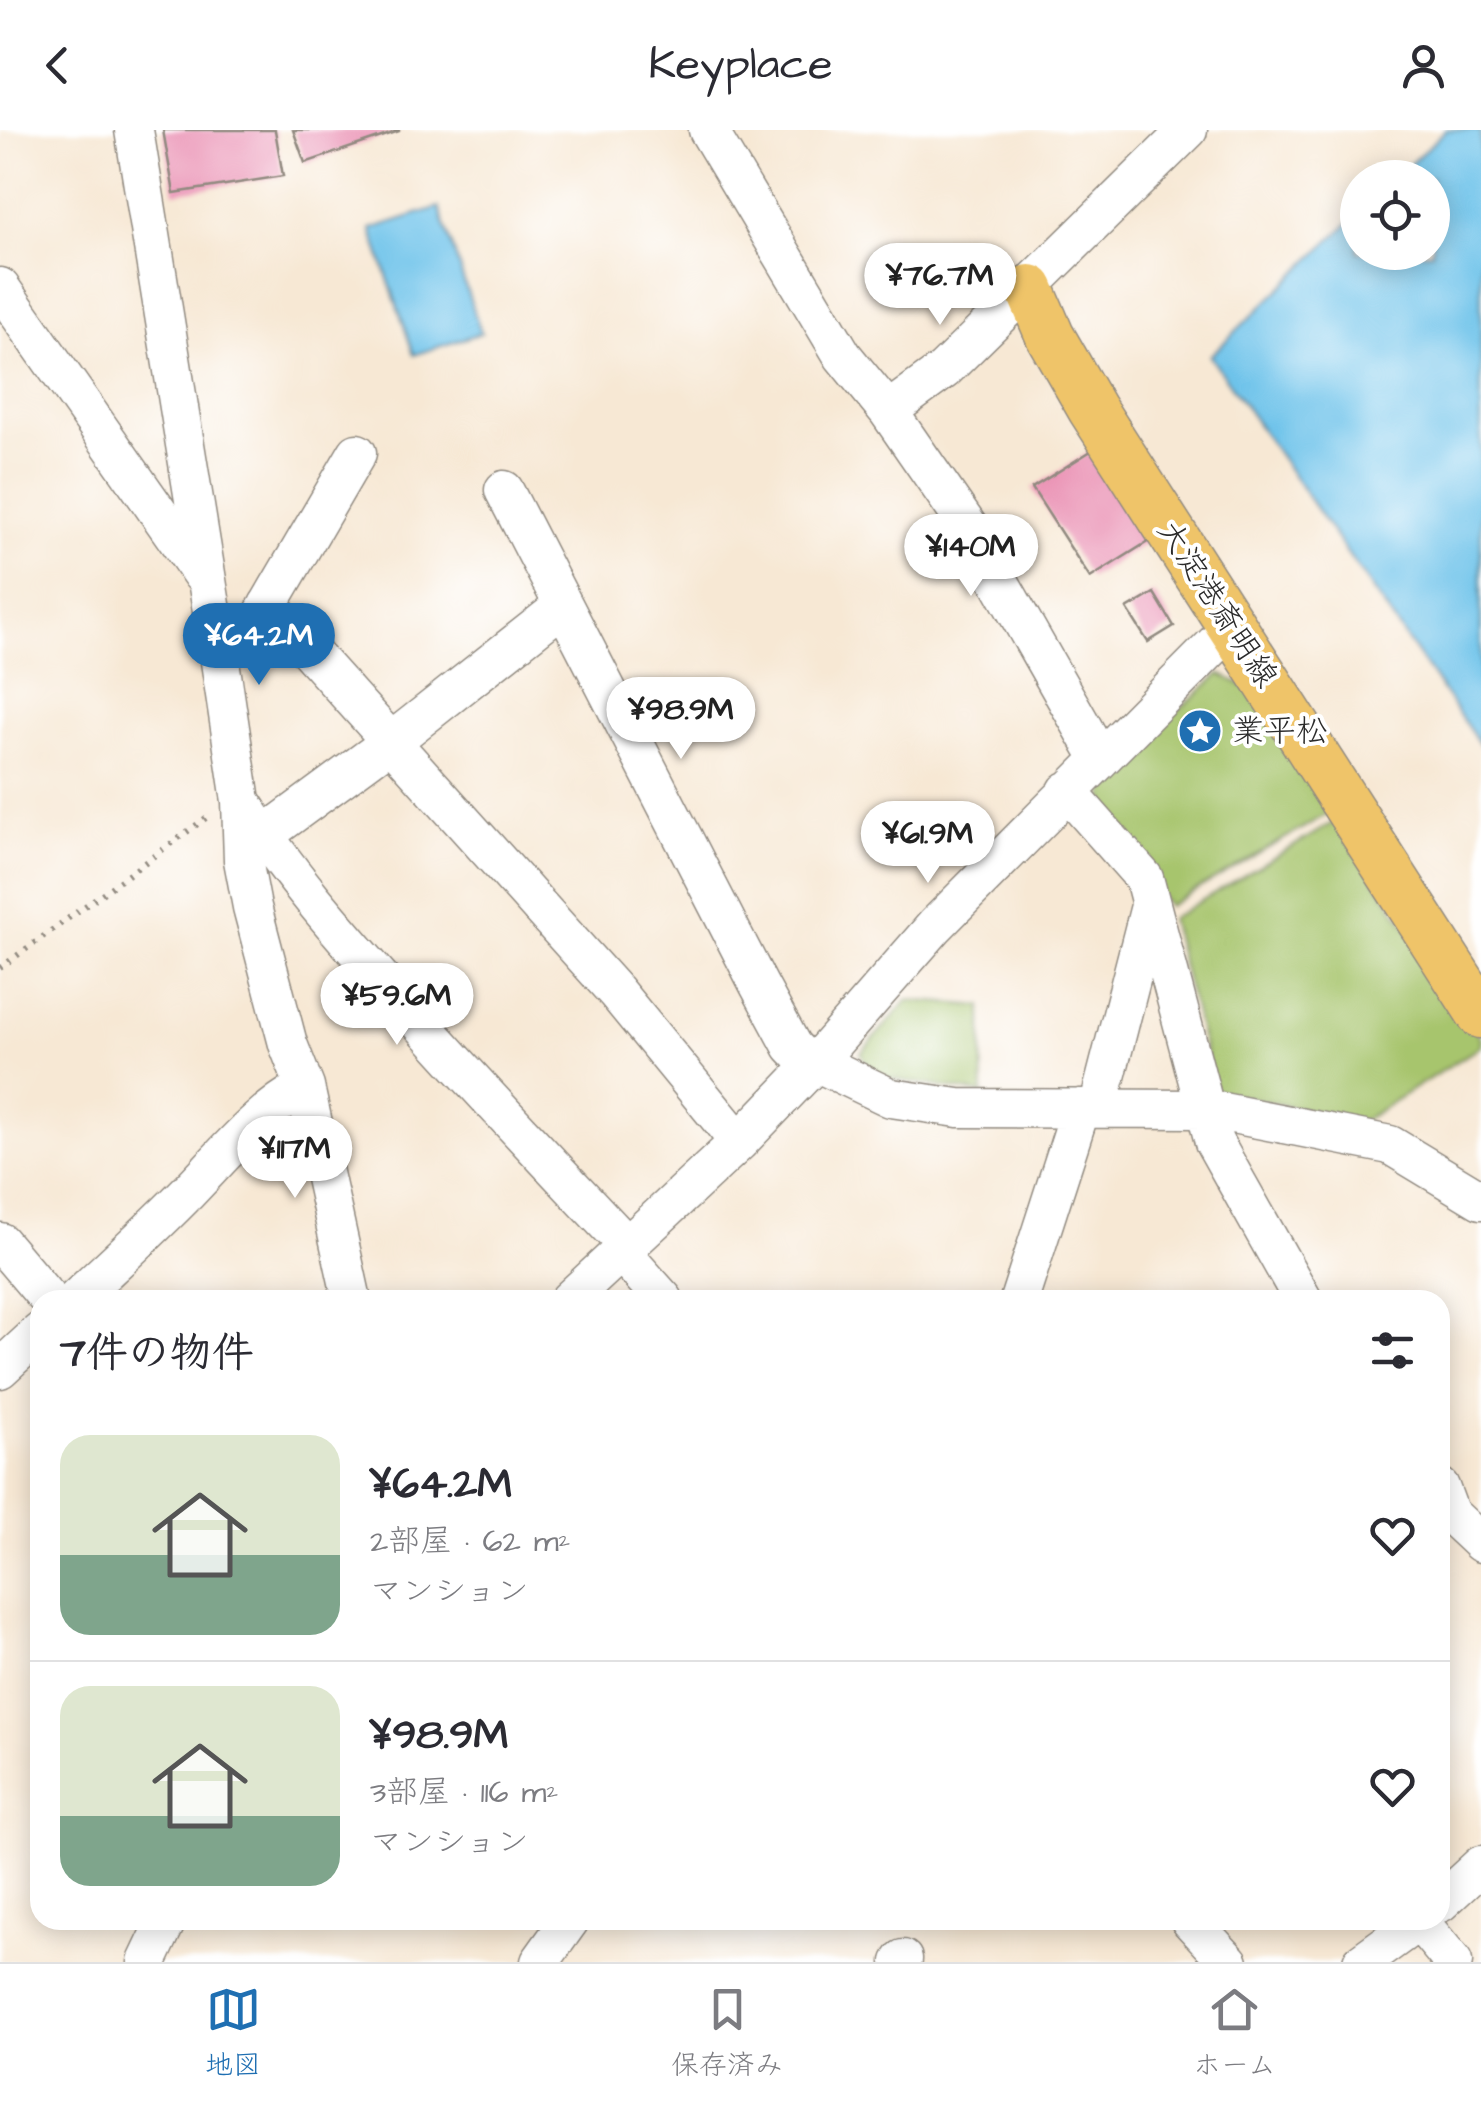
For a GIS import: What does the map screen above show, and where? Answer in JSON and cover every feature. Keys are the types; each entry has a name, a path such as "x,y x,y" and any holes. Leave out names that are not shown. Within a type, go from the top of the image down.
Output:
{"main road":[{"name":"大淀港斎明線","path":"1030,289 1050,336 1092,408 1481,1014"}],"street":[{"path":"134,130 209,586 241,802 243,860 288,1044 304,1087 350,1290"},
{"path":"708,130 843,356 970,528 1100,758"},
{"path":"888,412 944,370 1188,130"},
{"path":"0,287 209,586"},
{"path":"218,648 249,638 357,453"},
{"path":"504,490 759,986 792,1046 814,1064 891,1098 958,1108 1207,1109 1390,1144 1481,1200"},
{"path":"268,605 616,992 739,1142"},
{"path":"263,836 392,741 563,606"},
{"path":"580,1290 739,1142 936,926 1232,627"},
{"path":"1067,791 1144,878 1214,1142 1297,1290"},
{"path":"241,802 263,836 360,956 625,1247 631,1263 655,1290"},
{"path":"1022,1290 1089,1108 1151,904"},
{"path":"86,1290 251,1128 304,1087"},
{"path":"0,1242 41,1290"},
{"path":"0,1369 30,1341"},
{"path":"1450,1514 1481,1543"},
{"path":"1450,1893 1481,1865"},
{"path":"540,1962 563,1930"},
{"path":"1199,1930 1229,1962"},
{"path":"1362,1962 1405,1930"},
{"path":"1427,1930 1452,1962"}],"path":[{"path":"0,968 230,800 241,802"}],"green space":[{"path":"1220,674 1251,689 1332,811 1168,906 1102,817 1105,787 1174,714"},
{"path":"1336,821 1481,1038 1481,1046 1361,1122 1215,1090 1170,919"},
{"path":"908,1000 982,1006 983,1094 881,1077 867,1064 861,1053"}],"water":[{"path":"1446,130 1481,130 1481,746 1210,356 1340,231 1340,270 1450,270 1450,160 1414,160"},
{"path":"439,207 481,333 414,355 371,229"}],"building":[{"path":"163,130 275,130 283,176 174,193"},
{"path":"293,130 399,130 399,131 305,163"},
{"path":"1091,451 1149,541 1090,578 1032,488"},
{"path":"1154,593 1174,626 1148,642 1127,609"}],"place":[{"name":"業平松","path":"1200,731"}]}
